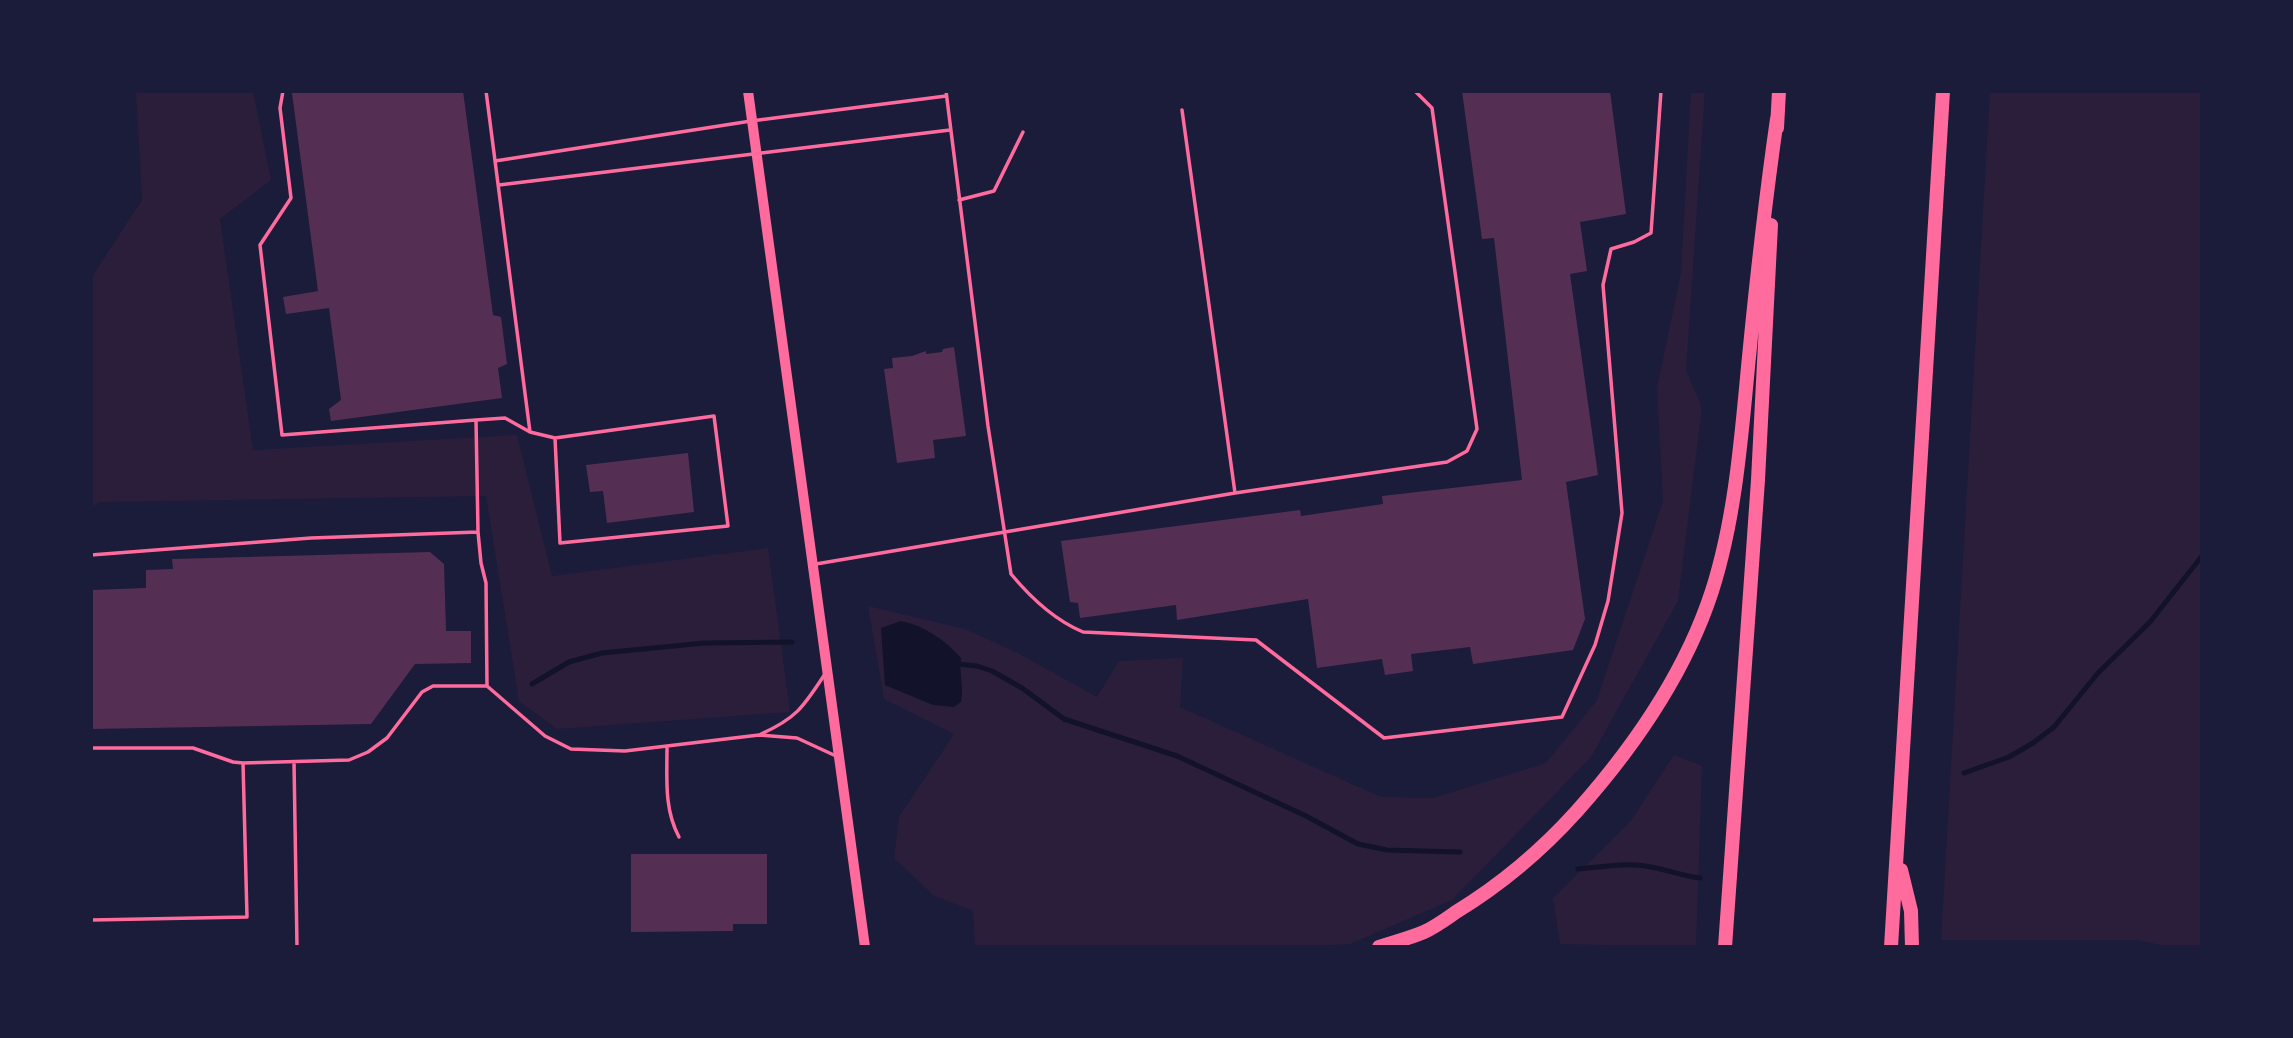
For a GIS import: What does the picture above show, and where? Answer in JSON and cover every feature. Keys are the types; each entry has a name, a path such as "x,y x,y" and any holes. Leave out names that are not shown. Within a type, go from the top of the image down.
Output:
{"highway":[{"path":"1725,947 1758,480 1779,91"},
{"path":"1891,947 1942,91"},
{"path":"1379,947 1425,932 1479,898 1519,869 1567,822 1609,775 1640,734 1668,687 1695,633 1712,592 1725,544 1777,119"},
{"path":"1897,855 1911,911 1912,947"}],"street":[{"path":"748,91 864,947"}],"lane":[{"path":"283,91 280,108 291,198 260,245 282,435 505,418 530,432 555,438 714,416 728,526 561,543 555,438"},
{"path":"486,91 530,432"},
{"path":"1339,91 1349,91"},
{"path":"813,564 1235,493 1447,462 1467,451 1477,429 1432,108 1415,91"},
{"path":"495,160 946,94 958,200 1011,574 1026,592 1069,626 1083,632 1256,640 1384,738 1562,717 1595,645 1608,601 1622,513 1603,285 1611,249 1651,233 1661,91"},
{"path":"1182,110 1235,493"},
{"path":"499,185 950,130"},
{"path":"958,200 994,191 1023,132"},
{"path":"476,420 478,531 486,583 487,686"},
{"path":"91,555 311,538 478,531"},
{"path":"759,735 790,720 803,707 827,670"},
{"path":"91,748 193,748 243,763 344,760 368,752 387,738 422,692 433,686 487,686 545,736 571,749 625,751 759,735 797,738 839,757"},
{"path":"667,747 667,796 671,821 679,837"},
{"path":"294,762 297,947"},
{"path":"91,920 247,917 243,763"}],"shaded area":[{"path":"136,91 253,91 271,180 220,219 253,450 517,435 552,576 768,548 790,712 557,729 519,701 486,496 100,502 91,507 91,278 142,200"},
{"path":"1691,91 1705,91 1686,370 1702,408 1678,601 1591,757 1452,900 1350,944 1300,947 975,947 973,911 933,895 894,858 899,817 954,734 884,699 868,606 965,629 1018,653 1097,697 1119,661 1183,658 1180,707 1381,797 1433,798 1546,763 1597,700 1663,501 1657,388 1681,273"},
{"path":"1990,91 2202,91 2202,947 2169,947 2138,940 1941,940"},
{"path":"901,621 934,635 961,658 961,702 954,707 933,705 885,685 881,628"},
{"path":"1674,755 1702,766 1696,947 1560,944 1553,898 1630,822"}],"building":[{"path":"463,91 493,315 501,317 507,364 498,368 502,398 331,421 329,409 341,400 329,308 286,314 283,297 318,291 292,93"},
{"path":"1462,91 1610,91 1626,214 1580,222 1587,271 1570,274 1598,475 1566,482 1585,619 1573,650 1473,664 1470,647 1411,654 1413,671 1385,675 1382,659 1317,668 1308,599 1177,620 1176,605 1080,618 1078,603 1070,602 1061,541 1300,510 1301,516 1383,504 1382,496 1522,480 1494,238 1482,239"},
{"path":"954,347 966,436 933,440 935,458 897,463 884,369 893,368 892,358 926,351 926,354 942,352 943,349"},
{"path":"688,453 694,512 607,523 603,491 590,492 586,465"},
{"path":"430,552 444,564 446,631 471,631 471,663 415,664 371,724 91,729 91,590 146,588 146,570 173,569 172,559"},
{"path":"631,854 767,854 767,924 733,924 733,931 631,932"}],"waterway":[{"path":"1964,773 2009,757 2054,727 2098,673 2150,622 2202,556"},
{"path":"532,684 569,662 602,653 705,643 792,642"},
{"path":"956,664 992,671 1022,688 1064,719 1177,756 1306,816 1358,844 1387,850 1460,852"},
{"path":"1578,869 1633,865 1700,878"}]}
